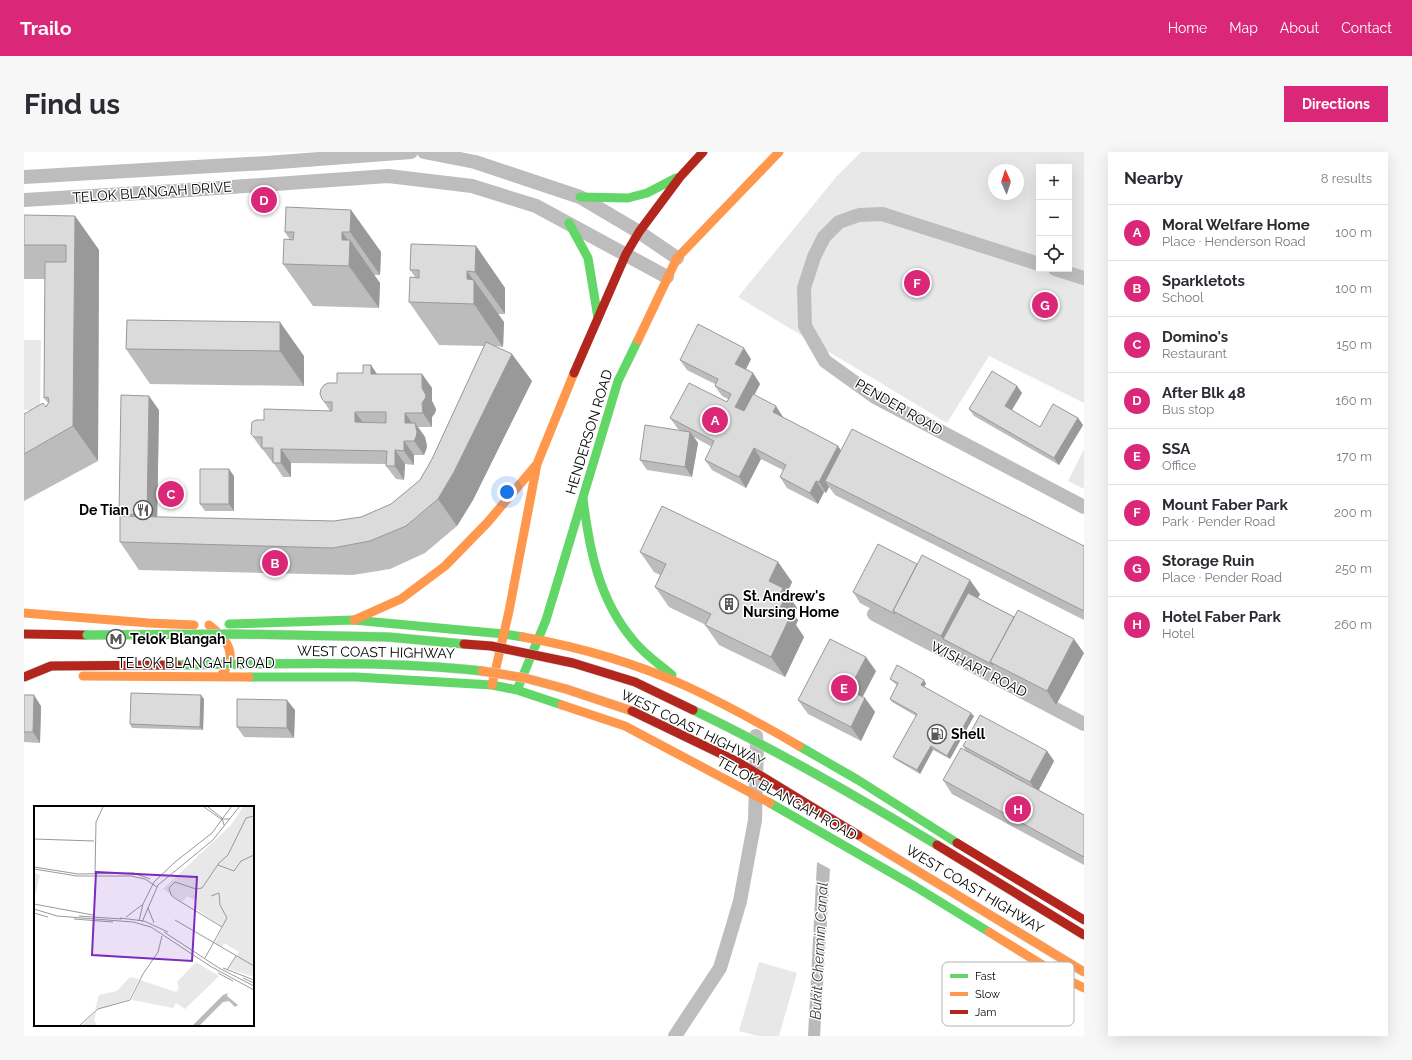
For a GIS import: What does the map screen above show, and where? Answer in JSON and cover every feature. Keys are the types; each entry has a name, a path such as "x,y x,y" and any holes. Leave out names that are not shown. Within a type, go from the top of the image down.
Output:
{"main road":[{"path":"492,685 504,634 537,464 570,381 626,254 639,232 680,177 703,152"},
{"name":"HENDERSON ROAD","path":"517,690 546,620 618,381 667,276 677,258 779,152"},
{"path":"580,197 628,198 647,193 680,177"},
{"path":"569,224 588,258 598,318"},
{"path":"353,620 401,599 445,566 487,523 537,464"},
{"path":"583,498 586,530 597,576 609,602 633,641 686,686"},
{"path":"24,613 149,623 209,625 353,620 504,634 556,643 630,664 686,686 749,717 864,784 957,843 1084,920"},
{"path":"209,625 222,634 229,648 229,663 221,676"},
{"name":"WEST COAST HIGHWAY","path":"24,634 237,634 388,637 491,646 573,663 635,682 740,732 894,819 1084,935"},
{"name":"WEST COAST HIGHWAY","path":"31,665 250,664 435,666 482,671 525,678 566,689 627,708 738,762 1068,962"},
{"path":"24,677 52,666"},
{"path":"24,677 50,676"},
{"name":"TELOK BLANGAH ROAD","path":"72,676 356,678 492,685 517,690 625,726 756,796 895,875 1036,962"},
{"name":"WEST COAST HIGHWAY","path":"1074,966 1084,972"},
{"name":"TELOK BLANGAH ROAD","path":"1074,983 1084,988"}],"street":[{"name":"TELOK BLANGAH DRIVE","path":"24,177 266,163 411,152"},
{"path":"424,152 475,162 580,197 639,232 677,258"},
{"name":"TELOK BLANGAH DRIVE","path":"24,200 388,176 472,186 536,206 667,276"},
{"name":"PENDER ROAD","path":"1036,263 882,214 859,215 839,222 824,237 814,257 804,288 805,326 825,361 875,397 1084,506"},
{"path":"1065,272 1084,278"},
{"name":"WISHART ROAD","path":"874,614 1084,724"},
{"path":"676,1036 720,968 740,901 755,820 757,746 755,731 749,717"}],"shaded area":[{"path":"861,152 1084,152 1084,403 989,356 947,423 738,297 837,176"},
{"path":"24,340 41,340 40,410 24,410"},
{"path":"1084,449 1084,489 1068,481"},
{"path":"759,962 797,973 779,1036 758,1036 739,1031"}],"water":[{"name":"Bukit Chermin Canal","path":"817,862 830,869 820,1036 808,1036"}],"building":[{"path":"286,207 351,210 350,232 342,232 342,240 350,240 349,266 283,264 284,239 293,240 294,232 285,232"},
{"path":"24,215 75,216 73,426 24,454 24,414 43,403 46,407 49,402 48,397 44,398 45,262 66,262 66,245 24,245"},
{"path":"411,244 476,246 475,272 467,271 467,279 474,280 474,304 409,302 410,277 419,278 419,270 410,270"},
{"path":"127,320 280,322 280,351 126,349"},
{"path":"698,324 744,348 735,364 753,373 735,407 744,411 753,394 776,406 773,412 838,446 819,482 816,481 810,493 780,477 786,465 754,448 739,477 705,460 714,441 670,418 689,383 727,402 731,394 715,386 718,379 680,360"},
{"path":"486,342 512,354 454,472 438,499 406,526 370,541 333,548 120,542 120,516 334,521 361,517 391,504 420,480 432,459"},
{"path":"363,365 371,365 371,374 422,374 422,388 426,395 422,403 423,413 405,413 405,423 415,423 417,432 416,437 414,441 404,441 404,451 395,450 395,466 386,466 387,451 281,449 281,463 273,463 273,448 262,448 262,437 254,437 251,434 252,422 256,420 264,420 264,409 332,411 332,402 325,402 320,394 324,385 328,383 337,383 337,373 363,373","holes":["355,412 386,412 386,423 355,422"]},
{"path":"992,371 1017,386 1005,406 1040,427 1053,404 1078,418 1054,458 969,409"},
{"path":"121,395 149,396 147,515 119,514"},
{"path":"645,425 690,432 685,467 640,460"},
{"path":"852,429 1084,546 1084,611 825,481"},
{"path":"200,469 229,469 229,504 200,504"},
{"name":"St. Andrew's Nursing Home","path":"662,506 778,562 769,581 783,588 778,598 784,600 778,612 790,617 771,657 705,625 711,614 655,587 666,564 640,552"},
{"path":"878,544 917,564 893,611 895,614 853,592"},
{"path":"922,555 970,580 941,636 893,611"},
{"path":"968,593 1014,617 990,662 993,665 943,639"},
{"path":"1018,610 1074,639 1047,691 990,662"},
{"path":"830,639 866,657 849,690 865,698 851,727 798,700"},
{"name":"Shell","path":"897,665 924,680 921,685 971,713 947,756 931,746 917,770 893,757 917,714 890,699 898,683 890,679"},
{"path":"131,693 201,695 200,727 130,724"},
{"path":"24,695 34,695 33,732 24,732"},
{"path":"237,699 287,700 287,728 237,727"},
{"path":"980,715 1047,751 1030,782 963,746"},
{"path":"961,748 1084,815 1084,857 943,780"}],"traffic: fast":[{"path":"580,197 628,198 647,193 676,178"},
{"path":"569,223 588,258 598,318"},
{"path":"517,690 546,620 618,381 638,340"},
{"path":"583,498 592,555 604,591 612,608 621,625 637,645 672,675"},
{"path":"229,624 353,620 523,637"},
{"path":"87,635 237,634 388,637 464,644"},
{"path":"177,665 368,664 406,665 482,671"},
{"path":"249,677 356,677 492,685 517,690 562,705"},
{"path":"693,710 817,774 937,845"},
{"path":"799,746 858,780 957,843"},
{"path":"770,803 916,887 989,932"}],"traffic: slow":[{"path":"638,340 677,258 779,152"},
{"path":"492,685 509,611 537,464 574,373"},
{"path":"354,620 401,599 445,566 487,523 537,464"},
{"path":"24,613 194,625"},
{"path":"209,625 222,637 229,647 230,659 221,676"},
{"path":"523,637 586,651 647,670 701,693 799,746"},
{"path":"482,671 525,678 566,689 632,711"},
{"path":"83,676 249,677"},
{"path":"562,705 625,726 770,803"},
{"path":"858,835 1068,962"},
{"path":"989,932 1038,962"},
{"path":"1074,966 1084,972"},
{"path":"1074,983 1084,988"}],"traffic: jam":[{"path":"574,373 626,254 639,232 680,177 703,152"},
{"path":"24,634 87,635"},
{"path":"464,644 491,646 573,663 635,682 693,710"},
{"path":"24,677 51,666 177,665"},
{"path":"632,711 738,762 858,835"},
{"path":"957,843 1084,920"},
{"path":"937,845 1084,935"}],"place":[{"name":"After Blk 48","path":"264,200"},
{"name":"Mount Faber Park","path":"917,283"},
{"name":"Storage Ruin","path":"1045,305"},
{"name":"Moral Welfare Home","path":"715,420"},
{"name":"Domino's","path":"171,494"},
{"name":"De Tian","path":"143,510"},
{"name":"Sparkletots","path":"275,563"},
{"name":"St. Andrew's Nursing Home","path":"729,604"},
{"name":"Telok Blangah","path":"116,639"},
{"name":"SSA","path":"844,688"},
{"name":"Shell","path":"937,734"},
{"name":"Hotel Faber Park","path":"1018,809"}]}
